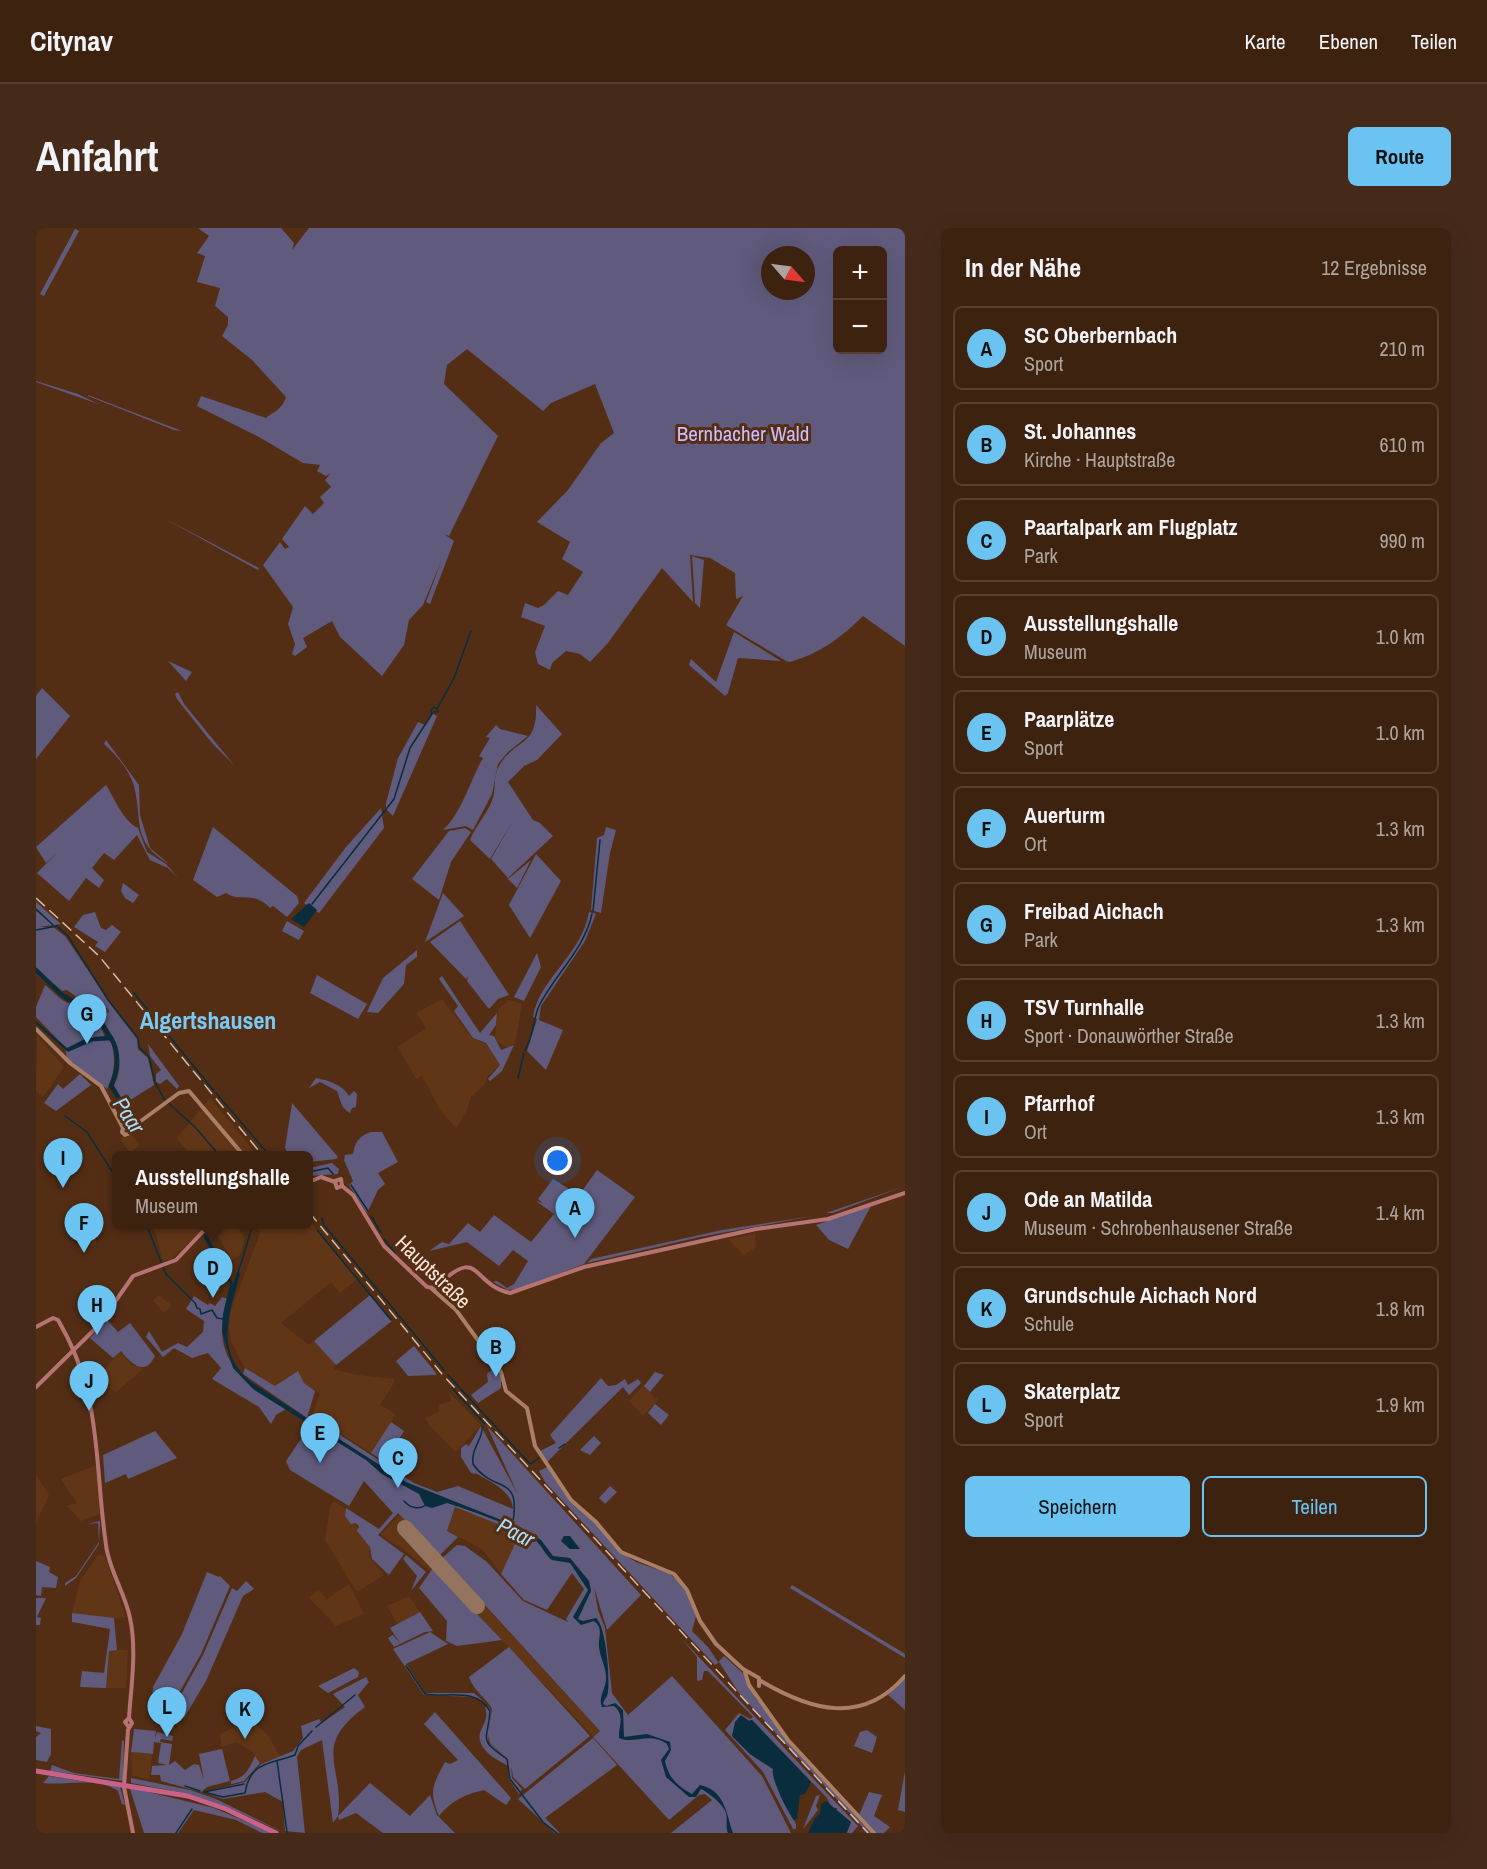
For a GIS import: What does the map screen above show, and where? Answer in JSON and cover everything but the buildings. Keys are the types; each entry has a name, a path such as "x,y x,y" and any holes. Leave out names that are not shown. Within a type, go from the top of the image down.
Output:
{"highway":[{"path":"36,1771 132,1785 208,1802 276,1833"}],"main road":[{"name":"Hauptstraße","path":"313,1180 321,1177 335,1182 341,1179 342,1186 353,1195 389,1252 417,1279 432,1289"},
{"path":"432,1289 453,1271 467,1266 476,1270 501,1291 510,1293 584,1268 759,1228 828,1219 905,1193"},
{"path":"36,1387 113,1309 129,1280 136,1275 167,1265 182,1255 206,1229"},
{"path":"36,1327 56,1317 87,1386 96,1430 106,1548 131,1625 129,1718 124,1722 128,1726 124,1768 126,1800 133,1833"}],"street":[{"path":"36,1029 70,1063 100,1086 125,1135 182,1091 191,1092 241,1151"},
{"path":"123,1128 134,1126"},
{"name":"Hauptstraße","path":"432,1289 456,1310 501,1372 506,1391 527,1408 536,1446 567,1494 599,1524 624,1554 666,1569 682,1582 704,1627 719,1648 751,1678 760,1680 811,1705 847,1709 877,1700 905,1676"},
{"path":"751,1678 756,1696 795,1748 874,1833"},
{"path":"756,1696 760,1680"},
{"path":"752,1688 772,1686"}],"shaded area":[{"path":"442,999 472,1038 486,1044 500,1065 471,1097 467,1110 456,1128 441,1111 422,1076 416,1079 398,1047 426,1028 416,1013"},
{"path":"509,1000 522,1004 515,1043 507,1048 497,1041 495,1036 498,1009"},
{"path":"37,1035 64,1067 43,1097 36,1091"},
{"path":"210,1098 254,1151 187,1151 177,1138"},
{"path":"131,1135 140,1145 132,1151 129,1151 120,1139"},
{"path":"313,1225 357,1279 340,1293 331,1282 281,1323 309,1345 314,1341 329,1354 335,1364 334,1369 358,1375 394,1379 394,1383 380,1405 396,1414 371,1453 312,1415 320,1394 304,1383 298,1372 275,1387 245,1368 231,1341 229,1328 231,1310 260,1229 313,1229"},
{"path":"155,1229 199,1229 201,1232 171,1259 163,1261"},
{"path":"214,1229 238,1229 245,1238 240,1255 232,1260"},
{"path":"755,1234 756,1247 744,1255 728,1239"},
{"path":"96,1235 96,1245 88,1246 86,1253 77,1250 80,1237"},
{"path":"158,1295 172,1305 164,1313 153,1301"},
{"path":"120,1351 131,1365 144,1368 116,1392 110,1388 110,1384 106,1385 98,1378"},
{"path":"643,1386 658,1400 643,1416 629,1401"},
{"path":"450,1393 481,1425 456,1452 425,1418 439,1412 438,1405 451,1401"},
{"path":"97,1465 100,1514 81,1521 67,1506 77,1503 61,1479"},
{"path":"36,1475 49,1495 36,1523"},
{"path":"334,1501 344,1508 370,1547 369,1557 384,1575 357,1592 325,1540 330,1507"},
{"path":"455,1507 520,1533 501,1574 482,1549 447,1531"},
{"path":"399,1515 599,1730 593,1736 434,1568 430,1571 400,1546 395,1545 381,1534"},
{"path":"99,1554 105,1557 126,1617 112,1619 72,1613 80,1581"},
{"path":"349,1584 364,1614 336,1626 309,1598 318,1590 327,1599"},
{"path":"409,1596 420,1612 398,1625 387,1606"},
{"path":"109,1650 128,1650 126,1688 106,1688"},
{"path":"246,1721 255,1724 268,1735 280,1756 260,1763 252,1751 236,1742 222,1747 220,1734"},
{"path":"131,1752 152,1754 149,1779 132,1776"}],"green space":[{"name":"Bernbacher Wald","path":"198,228 281,228 294,243 292,250 309,228 905,228 905,646 863,616 838,638 820,649 801,659 786,661 726,625 743,596 736,599 735,573 710,558 690,555 693,602 662,568 608,643 590,662 580,654 566,651 552,663 550,670 538,664 535,652 545,626 521,617 525,603 538,608 558,591 568,595 583,572 562,559 570,542 537,522 568,490 601,443 614,433 595,384 551,403 543,411 467,349 447,365 444,384 498,436 449,536 444,534 454,541 430,604 426,602 442,559 423,605 409,620 404,645 382,676 340,637 332,621 303,638 307,647 295,656 292,654 295,644 288,624 293,607 263,565 280,542 285,549 289,547 282,539 305,506 313,514 324,503 320,497 331,487 325,480 331,473 326,476 317,471 320,465 303,463 259,437 197,406 201,396 266,418 280,408 286,397 252,360 222,336 228,325 228,317 215,306 220,288 197,282 205,256 197,253 209,236"},
{"path":"75,229 79,231 44,296 40,294"},
{"path":"36,382 78,394 98,404"},
{"path":"88,395 182,431 174,430"},
{"path":"162,517 259,568 258,570"},
{"path":"692,556 704,560 700,608 695,603"},
{"path":"734,632 781,661 738,658 728,693 725,696 689,665 691,659 716,682"},
{"path":"168,661 192,672 186,681"},
{"path":"42,688 70,716 36,759 36,696"},
{"path":"178,692 184,704 234,765 211,742 177,699 175,694"},
{"path":"536,705 562,734 537,760 524,766 508,782 533,820 540,823 553,836 508,878 491,859 514,819 490,859 470,840 493,798 499,766 533,729"},
{"path":"433,714 437,716 393,816 386,809 386,803 398,758 418,722 425,725"},
{"path":"496,725 500,729 528,736 508,752 498,764 492,794 473,830 466,826 443,830 460,806 483,758 479,756 490,738 486,737"},
{"path":"106,740 139,785 140,815 150,848 169,864 157,856 149,847 144,839 132,780 122,763 104,744"},
{"path":"106,785 128,821 138,828 147,852 166,864 178,878 168,868 150,860 137,835 114,860 104,853 92,868 104,880 99,888 86,878 69,901 37,873 58,852 46,863 36,847"},
{"path":"381,808 384,828 319,913 304,903 346,847"},
{"path":"213,827 297,896 299,903 287,917 273,906 270,908 258,899 237,897 226,893 217,897 193,880"},
{"path":"606,827 616,830 610,853 601,913 591,910 597,838 604,835"},
{"path":"465,828 471,832 451,862 439,900 412,879 449,831"},
{"path":"536,854 561,881 530,938 509,905"},
{"path":"531,860 517,888 508,879"},
{"path":"123,883 139,895 133,903 125,898 121,891"},
{"path":"443,893 464,916 425,942"},
{"path":"36,902 61,924 38,927 53,927 65,936 137,1039 138,1049 148,1058 154,1085 124,1104 114,1085 119,1068 117,1050 102,1019 109,1011 107,1008 99,1012 91,1003 82,1001 67,990 62,991 36,968 36,911 47,919 36,909"},
{"path":"95,912 101,928 106,930 112,925 121,932 105,952 95,946 98,942 74,927 83,915"},
{"path":"589,912 596,914 585,941 541,1006 539,1020 563,1030 546,1070 527,1051 537,1019 533,1017 543,991 578,941"},
{"path":"287,921 304,931 299,940 282,931"},
{"path":"460,921 509,995 498,999 489,1009 467,981 468,976 466,979 430,942"},
{"path":"417,950 417,957 406,965 404,984 378,1013 367,1012 383,978"},
{"path":"537,953 541,967 524,1001 514,997"},
{"path":"317,975 367,1004 358,1019 310,993"},
{"path":"442,976 480,1033 497,1013 496,1025 489,1035 494,1036 501,1050 514,1045 502,1071 490,1081 488,1079 500,1065 486,1043 473,1038 454,1011 458,1006 439,979"},
{"path":"45,985 61,999 95,1018 105,1039 111,1041 114,1065 107,1089 67,1059 65,1047 36,1017 36,1007"},
{"path":"148,1044 179,1086 177,1089 167,1079 160,1084 156,1082 156,1074 161,1070 150,1056"},
{"path":"80,1074 91,1085 56,1111 44,1103 58,1084 63,1089"},
{"path":"316,1078 335,1084 349,1096 354,1091 357,1094 356,1107 352,1108 350,1113 347,1111 341,1104 337,1091 320,1082 309,1088"},
{"path":"292,1103 338,1157 313,1162 313,1151 286,1151"},
{"path":"382,1132 398,1162 378,1173 385,1184 378,1190 367,1213 349,1185 353,1181 344,1160 345,1155 353,1154 356,1143 363,1135"},
{"path":"332,1163 339,1169 338,1174 313,1176 313,1167"},
{"path":"597,1170 635,1197 584,1264 523,1288 508,1290 493,1282 497,1281 507,1288 514,1284 528,1261 513,1250 499,1266 467,1242 429,1251 442,1242 449,1244 468,1223 480,1232 494,1215 531,1242 554,1214 536,1201 543,1203 538,1199 553,1179 579,1195"},
{"path":"905,1186 833,1213 826,1213 832,1211"},
{"path":"871,1206 848,1249 829,1240 816,1225"},
{"path":"813,1216 700,1237 587,1263 591,1259 722,1230"},
{"path":"370,1295 392,1321 336,1365 314,1341"},
{"path":"194,1296 208,1305 210,1303 215,1306 222,1297 228,1299 223,1319 222,1337 226,1352 243,1377 286,1409 276,1415 271,1424 259,1407 212,1379 221,1368 208,1353 192,1358 174,1348 163,1357 146,1337 149,1331 162,1352 178,1343 187,1347 203,1332 204,1321 186,1309"},
{"path":"107,1320 118,1332 130,1323 155,1356 147,1366 134,1364 121,1351 113,1358 90,1338"},
{"path":"414,1346 436,1375 408,1376 396,1361"},
{"path":"495,1367 501,1377 501,1388 478,1403 471,1395 488,1382 487,1374"},
{"path":"245,1368 275,1386 298,1371 304,1383 315,1391 307,1418 243,1374"},
{"path":"655,1372 664,1375 650,1392 644,1386"},
{"path":"601,1378 608,1386 616,1385 625,1379 628,1385 638,1379 641,1383 629,1395 623,1387 547,1462 540,1451 556,1443 550,1435"},
{"path":"655,1404 669,1415 661,1425 648,1413"},
{"path":"311,1416 414,1483 437,1492 458,1486 513,1509 505,1492 488,1480 471,1473 461,1457 461,1448 466,1444 469,1446 481,1426 518,1495 487,1426 641,1595 607,1630 594,1587 598,1610 605,1628 612,1693 628,1715 672,1676 762,1776 791,1833 671,1833 712,1800 705,1794 699,1795 669,1820 593,1737 600,1731 442,1558 457,1545 465,1546 487,1562 523,1601 568,1622 566,1619 584,1589 572,1573 547,1610 524,1600 501,1574 520,1533 455,1507 447,1531 458,1537 439,1556 398,1513 378,1535 404,1554 389,1575 372,1559 370,1547 357,1531 359,1526 355,1523 351,1524 345,1516 346,1508 379,1529 393,1513 364,1481 349,1506 290,1470 286,1461 309,1427 306,1424"},
{"path":"391,1422 404,1431 385,1462 371,1453"},
{"path":"155,1431 177,1458 128,1479 126,1474 105,1483 103,1455"},
{"path":"594,1436 601,1443 590,1455 580,1450"},
{"path":"547,1467 569,1500 594,1522 620,1552 636,1562 668,1573 676,1579 689,1596 696,1616 692,1631 708,1647 718,1662 724,1656 747,1677 756,1699 767,1710 787,1741 871,1833 868,1833 739,1693 719,1662 715,1665 545,1482 539,1471"},
{"path":"610,1486 617,1492 605,1504 599,1498"},
{"path":"100,1521 99,1544 76,1578 65,1586 65,1583 76,1576 99,1542 98,1523 87,1524"},
{"path":"406,1555 426,1572 411,1591 417,1576 403,1559"},
{"path":"36,1561 50,1567 49,1572 58,1577 56,1588 42,1587 41,1596 36,1595"},
{"path":"433,1568 502,1640 457,1646 446,1641 447,1621 419,1588"},
{"path":"207,1572 220,1576 230,1586 201,1654 165,1718 156,1712 168,1688 155,1713 152,1710 153,1687 182,1634"},
{"path":"246,1581 254,1589 243,1596 206,1681 184,1718 172,1711 203,1655 232,1588 237,1591"},
{"path":"792,1585 905,1654 905,1658 790,1588"},
{"path":"36,1598 46,1598 37,1617 41,1618 40,1625 36,1625"},
{"path":"420,1612 433,1631 425,1632 394,1647 388,1638 393,1635 400,1643 390,1628"},
{"path":"72,1613 114,1618 117,1650 109,1651 106,1688 80,1687 82,1671 104,1673 110,1629 72,1622"},
{"path":"430,1632 448,1644 406,1664 425,1693 474,1693 484,1702 474,1697 424,1695 393,1649"},
{"path":"681,1638 858,1826 852,1833 847,1833 851,1822 837,1812 837,1808 832,1808 827,1798 752,1720 749,1721 744,1717 735,1726 732,1736 750,1754 773,1769 783,1801 796,1824 796,1829 793,1829 763,1772 725,1730 739,1713 750,1719 753,1717 708,1671 704,1671 702,1680 697,1681 697,1657"},
{"path":"509,1647 590,1736 525,1789 513,1777 511,1766 506,1758 490,1743 488,1733 492,1709 469,1677"},
{"path":"354,1668 359,1672 358,1677 328,1693 318,1686"},
{"path":"366,1677 369,1682 358,1695 365,1707 348,1721 334,1746 339,1799 338,1816 333,1823 322,1740 301,1750 297,1757 305,1833 285,1831 283,1802 265,1792 223,1799 203,1792 245,1782 261,1764 293,1751 303,1738 301,1726 319,1719 322,1723 345,1707 333,1694"},
{"path":"905,1679 905,1710 888,1695"},
{"path":"485,1707 489,1707 491,1711 488,1742 511,1764 512,1778 522,1789 519,1794 509,1779 508,1766 487,1752 482,1745 480,1734 486,1720"},
{"path":"435,1712 511,1798 506,1805 484,1790 459,1799 439,1816 433,1794 435,1783 445,1762 450,1764 458,1760 424,1724"},
{"path":"36,1726 51,1729 51,1754 47,1762 36,1760 36,1737 41,1733 36,1731"},
{"path":"134,1729 156,1731 155,1739 157,1732 173,1736 172,1741 161,1739 160,1742 172,1744 169,1765 175,1761 185,1770 194,1764 199,1765 204,1780 199,1754 222,1749 230,1781 207,1787 201,1792 161,1781 160,1775 151,1775 152,1766 167,1765 158,1763 161,1743 154,1742 153,1754 131,1752"},
{"path":"867,1730 877,1737 872,1753 854,1746 860,1732"},
{"path":"593,1738 617,1765 545,1818 560,1833 555,1833 518,1799"},
{"path":"122,1740 124,1741 123,1781 50,1771 52,1765 74,1773 119,1779"},
{"path":"255,1756 260,1763 244,1781 231,1784 231,1781 246,1772"},
{"path":"905,1771 905,1812 898,1810"},
{"path":"49,1776 97,1783 43,1783"},
{"path":"131,1778 190,1790 216,1799 285,1833 227,1807 189,1794 131,1783"},
{"path":"370,1783 410,1816 430,1795 437,1815 455,1833 383,1833 356,1813 339,1820 338,1816"},
{"path":"101,1784 120,1787 125,1805 122,1804 118,1791"},
{"path":"130,1789 214,1808 272,1833 262,1833 236,1820 194,1810 178,1833 144,1833"},
{"path":"869,1792 882,1795 874,1816 890,1827 884,1833 876,1833 859,1815"},
{"path":"820,1795 816,1806 818,1810 803,1829 816,1796"}],"water":[{"path":"309,903 317,910 304,927 291,919"},
{"path":"36,1021 67,1048 87,1038 100,1038 68,1052 36,1024"},
{"path":"206,1233 233,1284 237,1272 240,1274 228,1334 229,1348 243,1374 257,1386 406,1482 526,1530 541,1540 553,1556 570,1558 589,1581 591,1591 578,1619 583,1621 596,1618 605,1641 608,1684 603,1704 606,1706 615,1703 623,1710 624,1737 647,1734 670,1742 671,1750 665,1761 671,1776 682,1788 692,1794 700,1785 715,1792 724,1804 733,1833 728,1833 725,1810 712,1796 701,1789 696,1797 689,1797 666,1777 661,1760 669,1749 667,1744 648,1738 625,1740 619,1738 621,1721 618,1710 614,1706 602,1707 601,1704 606,1676 599,1647 599,1627 594,1621 581,1625 573,1617 588,1590 570,1563 552,1560 534,1539 492,1519 447,1503 432,1508 425,1506 419,1494 382,1474 366,1460 253,1389 233,1368 222,1332 223,1314 230,1284 203,1236"},
{"path":"564,1536 570,1536 580,1549 570,1549 561,1541"},
{"path":"741,1715 749,1721 752,1720 811,1782 805,1794 800,1795 797,1819 794,1820 784,1803 774,1779 773,1769 750,1754 732,1736 735,1722"},
{"path":"826,1801 851,1822 846,1833 808,1833 815,1818 820,1814 821,1804"}],"waterway":[{"path":"434,712 438,712 437,709 454,678 471,631"},
{"path":"312,904 394,799 410,748 432,714 431,710 434,707 437,709"},
{"path":"593,911 600,840"},
{"path":"36,909 53,925"},
{"path":"525,1050 539,1006 583,939 592,914"},
{"path":"36,930 57,926 68,936 108,1000 138,1038 139,1047 149,1057 155,1082 164,1099 195,1127 216,1151"},
{"name":"Paar","path":"36,970 62,995 95,1014 111,1038"},
{"path":"134,993 214,1091"},
{"name":"Paar","path":"95,1039 111,1038 114,1044 117,1062 111,1086 138,1128"},
{"path":"518,1078 524,1053"},
{"path":"216,1093 266,1151"},
{"path":"65,1116 87,1132 112,1171"},
{"path":"313,1171 328,1168 333,1174"},
{"path":"351,1185 368,1211"},
{"path":"371,1216 381,1233"},
{"path":"322,1218 324,1225 444,1370"},
{"path":"148,1229 166,1274 195,1303 201,1314 212,1310 217,1318 223,1319"},
{"path":"238,1273 251,1229"},
{"path":"317,1230 391,1320"},
{"path":"384,1239 395,1253"},
{"path":"448,1375 530,1464 539,1458"},
{"path":"452,1388 485,1424"},
{"path":"482,1426 473,1464 481,1473 510,1491 514,1498 512,1527"},
{"path":"559,1448 565,1444"},
{"path":"404,1501 415,1507 426,1505"},
{"path":"406,1666 425,1694 470,1696 484,1704 490,1711 488,1743 507,1759 510,1779 543,1822 557,1833"},
{"path":"316,1727 355,1695"},
{"path":"204,1792 223,1797 245,1793 257,1769 295,1755 298,1746 312,1731"},
{"path":"277,1761 287,1832"},
{"path":"204,1792 244,1784"},
{"path":"185,1786 200,1791"},
{"path":"176,1833 192,1809"}],"runway":[{"path":"405,1528 477,1606"}],"railway":[{"path":"36,898 99,956 259,1151"},
{"path":"313,1217 442,1374 868,1833"}],"place":[{"name":"Freibad Aichach","path":"87,1044"},
{"name":"Pfarrhof","path":"63,1188"},
{"name":"SC Oberbernbach","path":"575,1238"},
{"name":"Auerturm","path":"84,1253"},
{"name":"Ausstellungshalle","path":"213,1298"},
{"name":"TSV Turnhalle","path":"97,1335"},
{"name":"St. Johannes","path":"496,1377"},
{"name":"Ode an Matilda","path":"89,1411"},
{"name":"Paarplätze","path":"320,1463"},
{"name":"Paartalpark am Flugplatz","path":"398,1488"},
{"name":"Skaterplatz","path":"167,1737"},
{"name":"Grundschule Aichach Nord","path":"245,1739"}],"district":[{"name":"Algertshausen","path":"208,1021"}]}
